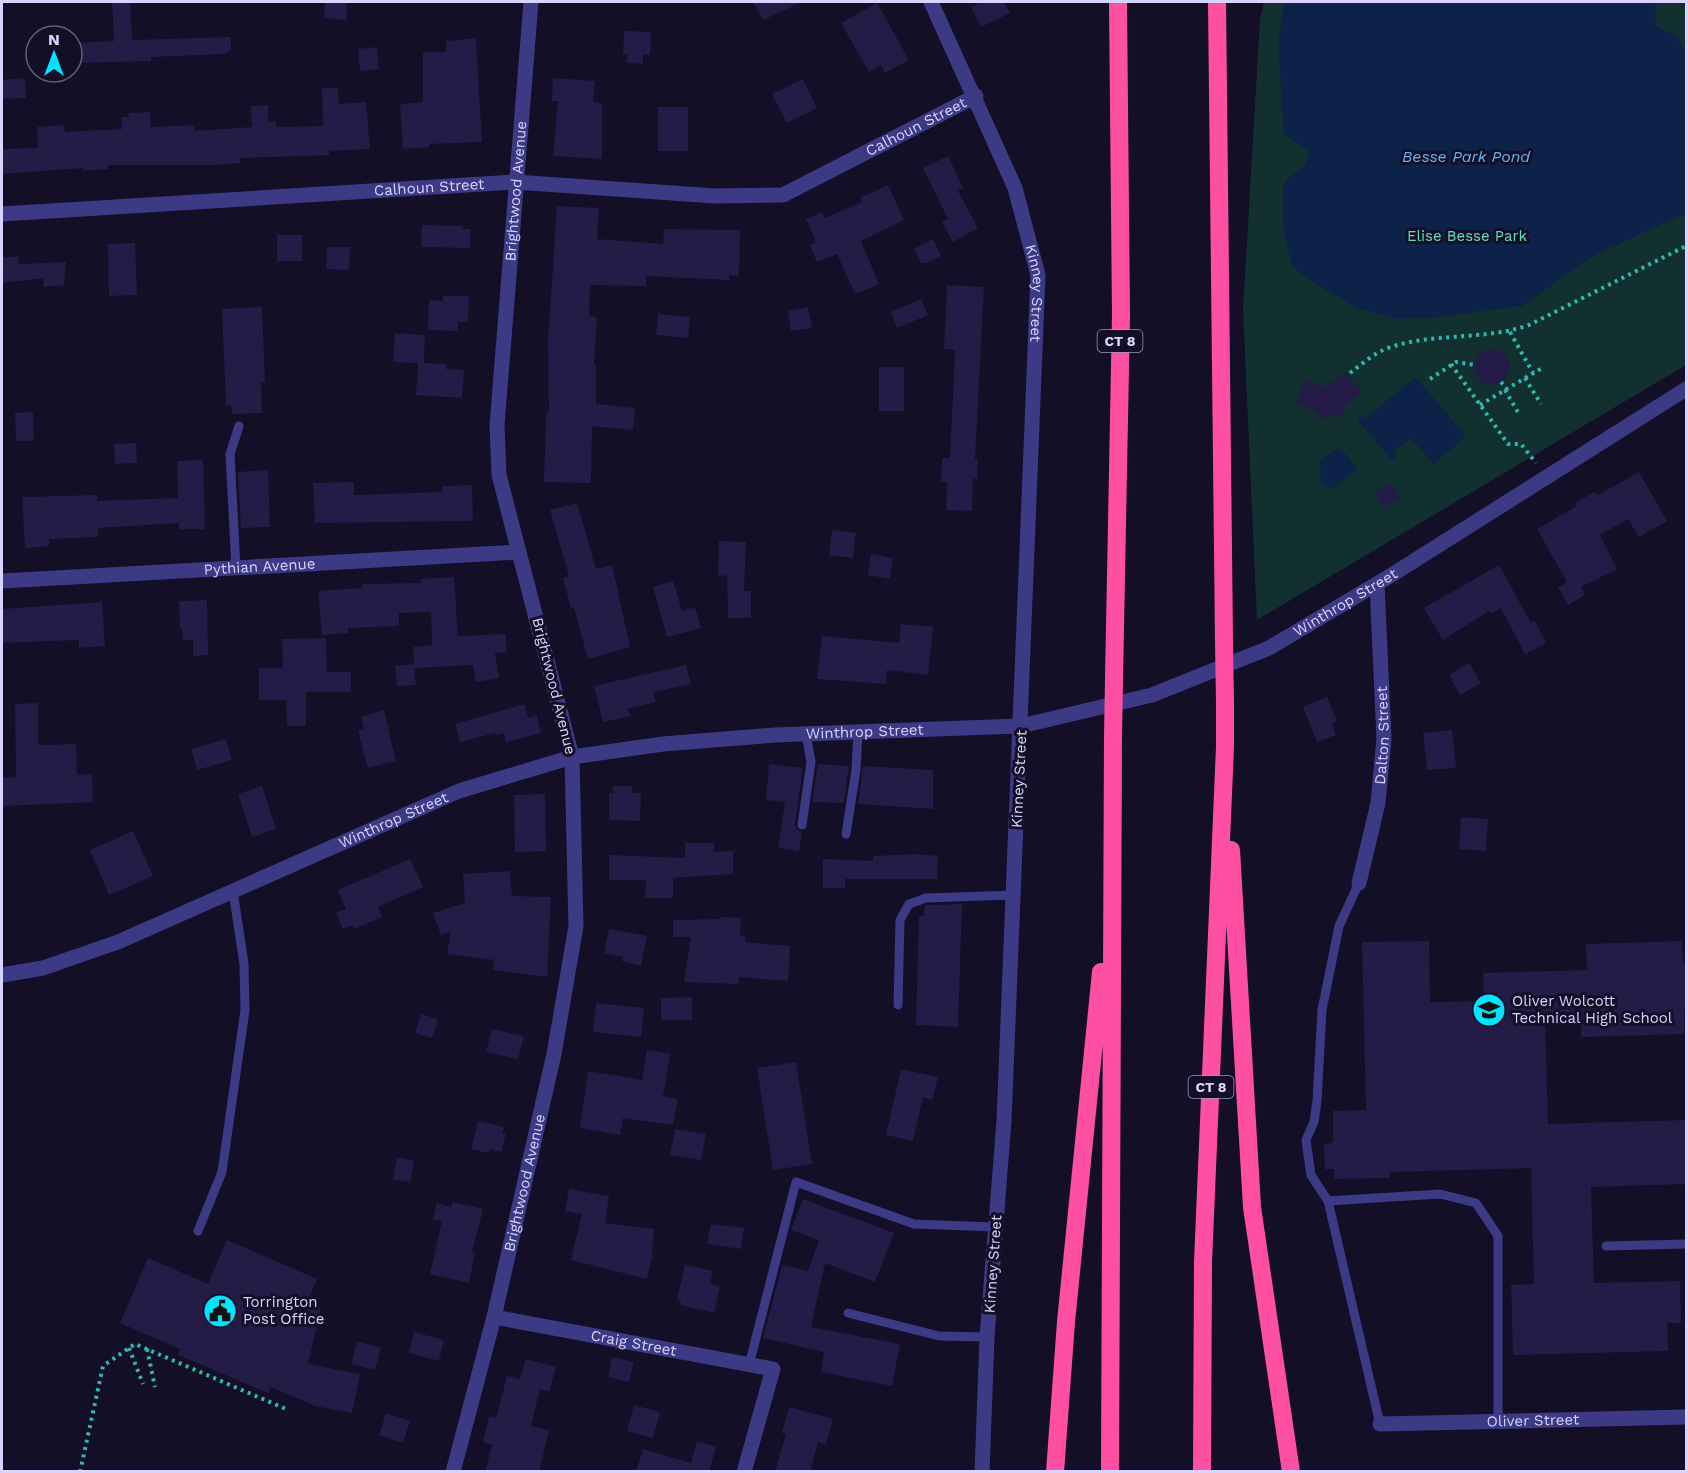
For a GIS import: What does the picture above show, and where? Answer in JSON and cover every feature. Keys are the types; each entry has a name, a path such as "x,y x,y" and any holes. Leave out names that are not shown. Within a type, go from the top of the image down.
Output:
{"highway":[{"name":"CT 8","path":"1110,1472 1111,878 1121,314 1118,2"},
{"name":"CT 8","path":"1202,1472 1203,1262 1225,747 1216,2"},
{"path":"1225,747 1252,1207 1291,1472"},
{"path":"1055,1472 1066,1322 1111,878"}],"street":[{"name":"Brightwood Avenue","path":"453,1472 494,1317 554,1054 576,926 572,757 499,475 497,425 531,2"},
{"name":"Kinney Street","path":"931,2 976,96 1016,188 1038,275 1004,1121 987,1337 982,1472"},
{"name":"Calhoun Street","path":"2,214 515,182 715,196 783,195 976,96"},
{"name":"Winthrop Street","path":"2,975 43,968 118,942 459,791 572,757 663,744 806,734 1021,726 1152,695 1258,653 1377,584 1686,389"},
{"name":"Pythian Avenue","path":"2,581 519,552"},
{"name":"Dalton Street","path":"1359,883 1378,803 1384,739 1377,584"},
{"name":"Craig Street","path":"494,1317 773,1369 744,1472"},
{"name":"Oliver Street","path":"1380,1424 1686,1418"}],"lane":[{"path":"236,569 230,454 239,426"},
{"path":"846,834 856,770 858,732"},
{"path":"802,825 811,762 806,734"},
{"path":"1359,883 1339,926 1322,1010 1314,1122 1306,1140 1311,1175 1328,1201 1380,1424"},
{"path":"198,1231 222,1172 245,1010 244,964 233,891"},
{"path":"898,1005 900,920 909,904 926,898 1014,895"},
{"path":"749,1365 796,1182 914,1224 995,1227"},
{"path":"1328,1201 1440,1194 1476,1203 1498,1236 1498,1422"},
{"path":"1606,1246 1686,1244"},
{"path":"848,1313 939,1336 987,1337"}],"path":[{"path":"1350,373 1371,357 1408,342 1510,332 1626,278 1686,246"},
{"path":"1510,332 1533,373"},
{"path":"1430,379 1451,364 1475,364"},
{"path":"1451,364 1508,444 1521,444 1547,478"},
{"path":"1480,405 1542,368"},
{"path":"1525,378 1541,404"},
{"path":"1501,382 1520,416"},
{"path":"80,1472 103,1366 135,1344 286,1409"},
{"path":"129,1348 143,1384"},
{"path":"147,1349 155,1387"}],"green space":[{"name":"Elise Besse Park","path":"1264,2 1686,2 1686,365 1257,620 1243,310 1260,19"}],"water":[{"name":"Besse Park Pond","path":"1284,2 1658,2 1655,5 1656,26 1678,37 1686,56 1686,213 1595,255 1522,306 1438,317 1395,319 1357,308 1310,280 1292,266 1283,226 1283,187 1289,176 1304,167 1310,153 1284,133 1278,45"},
{"path":"1416,377 1466,437 1433,464 1411,438 1393,452 1397,457 1392,461 1357,419 1361,415 1365,419"},
{"path":"1337,449 1347,455 1357,470 1331,489 1321,483 1320,462"}],"building":[{"path":"112,2 130,2 132,40 231,37 231,50 225,54 151,57 151,61 84,63 84,42 114,41"},
{"path":"325,2 347,2 346,20 324,18"},
{"path":"753,2 802,2 763,20"},
{"path":"981,2 1004,2 1010,13 981,27 971,7"},
{"path":"877,3 909,60 885,73 881,65 869,72 841,23"},
{"path":"624,31 651,32 650,55 643,54 643,64 627,63 627,55 623,54"},
{"path":"476,38 482,142 429,144 429,147 403,149 400,104 423,102 423,52 446,52 446,41"},
{"path":"377,47 379,69 360,71 358,49"},
{"path":"24,78 26,98 2,99 2,80"},
{"path":"553,78 595,81 593,102 602,103 602,159 553,156 558,101 552,101"},
{"path":"803,79 817,108 787,123 772,94"},
{"path":"322,88 338,88 339,104 366,102 370,149 329,151 329,155 240,158 240,163 215,165 108,165 108,169 83,171 83,168 2,174 2,149 38,148 37,127 64,125 65,132 122,129 122,117 129,117 128,113 150,112 151,127 195,125 195,131 252,127 251,106 268,105 268,122 276,121 276,127 323,126"},
{"path":"658,107 688,107 688,151 658,151"},
{"path":"948,156 963,188 958,191 978,228 953,242 942,222 948,219 923,168"},
{"path":"888,185 904,220 861,241 879,284 855,294 837,254 817,262 810,245 816,242 806,219 822,212 825,218 862,202 860,198"},
{"path":"557,206 599,208 597,239 663,244 664,229 740,230 739,276 729,275 729,280 646,276 646,286 590,285 589,316 597,317 594,365 596,365 596,404 635,408 633,430 592,426 591,483 544,482 546,412 549,412 548,341"},
{"path":"422,225 463,226 463,229 470,229 470,248 421,247"},
{"path":"277,235 302,235 302,261 277,261"},
{"path":"933,239 941,256 927,263 921,263 914,249"},
{"path":"135,243 137,295 109,296 108,244"},
{"path":"327,247 350,247 349,270 326,269"},
{"path":"18,256 19,264 66,262 64,285 44,287 43,278 2,283 2,258"},
{"path":"947,285 984,287 975,459 978,459 977,479 973,479 972,511 946,510 947,482 941,482 942,458 950,458 955,350 944,349"},
{"path":"443,296 469,296 468,322 458,322 458,331 428,330 429,300 443,301"},
{"path":"921,299 928,315 897,328 891,312"},
{"path":"262,307 265,382 261,382 262,413 232,414 231,405 226,406 222,309"},
{"path":"808,307 812,328 791,331 788,311"},
{"path":"658,314 690,317 688,338 656,335"},
{"path":"395,333 425,335 424,363 446,364 446,369 464,370 462,398 416,395 418,363 393,362"},
{"path":"1492,349 1505,354 1510,367 1505,380 1492,385 1479,380 1474,367 1479,354"},
{"path":"879,367 904,367 904,411 879,411"},
{"path":"1345,372 1362,392 1344,407 1345,415 1319,419 1317,412 1296,404 1305,379 1327,387"},
{"path":"33,412 34,441 16,441 15,413"},
{"path":"136,443 137,463 115,464 114,444"},
{"path":"203,460 205,529 179,529 179,523 98,528 98,537 49,539 49,546 25,548 22,497 97,495 97,501 178,498 177,461"},
{"path":"268,470 270,527 241,528 238,472"},
{"path":"1639,472 1667,521 1639,537 1628,519 1600,535 1617,569 1581,587 1585,595 1568,605 1558,587 1567,582 1537,529 1577,506 1575,503 1594,492 1598,495"},
{"path":"354,482 354,495 442,492 442,486 472,485 473,521 315,523 313,483"},
{"path":"1391,483 1400,498 1383,508 1374,493"},
{"path":"577,503 596,569 612,565 630,647 588,659 563,578 569,576 550,510"},
{"path":"832,530 856,533 853,558 829,555"},
{"path":"719,541 746,542 744,591 751,591 751,618 728,618 727,576 718,575"},
{"path":"871,554 893,558 890,579 868,575"},
{"path":"1499,565 1531,623 1535,621 1546,643 1525,654 1501,608 1491,613 1489,611 1443,640 1424,608"},
{"path":"454,577 458,636 506,634 506,652 495,653 499,678 476,682 473,665 414,668 416,685 397,686 395,666 414,664 413,647 432,645 431,612 399,613 399,626 348,628 348,633 322,635 318,591 362,588 362,584 421,583 420,579"},
{"path":"673,581 682,611 695,607 701,628 667,637 653,587"},
{"path":"207,600 208,655 193,656 193,640 183,640 182,629 180,629 179,601"},
{"path":"102,602 105,646 79,648 79,640 2,643 2,609"},
{"path":"901,624 933,627 928,675 887,670 886,684 817,679 822,636 899,643"},
{"path":"326,638 327,672 351,672 351,692 306,692 306,726 287,726 286,700 259,700 259,668 283,668 282,639"},
{"path":"1469,663 1481,683 1460,695 1449,675"},
{"path":"686,665 691,684 653,692 656,702 628,709 630,716 603,722 594,686"},
{"path":"1327,697 1337,721 1332,723 1336,735 1317,742 1303,707"},
{"path":"38,703 38,745 76,744 77,775 92,774 93,802 2,806 2,778 16,777 15,704"},
{"path":"525,704 528,718 537,715 541,733 506,742 504,733 496,735 495,733 460,742 455,724"},
{"path":"384,710 396,761 368,768 358,731 364,729 361,717"},
{"path":"1452,730 1456,768 1427,770 1423,733"},
{"path":"226,739 232,760 197,770 191,749"},
{"path":"769,764 803,768 795,824 797,830 802,832 799,851 778,848 785,802 766,800"},
{"path":"818,764 849,766 844,803 812,802"},
{"path":"863,766 933,770 933,809 858,804"},
{"path":"262,786 276,829 252,837 238,794"},
{"path":"613,786 632,786 632,793 641,793 640,821 609,820 609,793 613,793"},
{"path":"545,794 546,851 515,852 514,795"},
{"path":"1461,817 1488,819 1486,851 1459,849"},
{"path":"133,831 153,876 109,895 90,850"},
{"path":"685,843 714,843 714,852 733,851 733,874 673,878 673,898 645,898 646,880 609,880 609,855 685,858"},
{"path":"916,854 938,856 937,879 845,879 845,888 823,888 823,859 873,861 873,856"},
{"path":"410,859 423,887 378,907 382,917 354,929 353,925 343,929 336,913 346,909 338,890"},
{"path":"510,871 512,896 551,897 547,977 493,970 494,960 447,954 451,931 441,935 433,913 465,903 463,874"},
{"path":"962,904 958,1027 916,1025 919,916 924,916 927,905"},
{"path":"720,917 741,918 740,936 745,936 745,942 790,946 788,981 739,977 738,984 684,982 691,937 673,937 673,920 720,919"},
{"path":"609,929 647,936 641,966 622,961 623,957 604,953"},
{"path":"1429,941 1430,1002 1484,1001 1483,973 1587,970 1586,944 1682,941 1683,963 1686,963 1684,1034 1581,1037 1581,1016 1545,1017 1548,1124 1686,1120 1686,1184 1591,1187 1594,1283 1680,1281 1681,1323 1667,1323 1668,1351 1513,1355 1511,1285 1534,1284 1531,1168 1390,1172 1390,1178 1334,1179 1334,1169 1325,1169 1324,1144 1333,1143 1333,1111 1366,1110 1362,942"},
{"path":"692,997 692,1020 661,1020 661,998"},
{"path":"596,1003 644,1008 641,1037 593,1032"},
{"path":"421,1014 438,1019 432,1038 415,1033"},
{"path":"492,1029 524,1036 518,1059 486,1052"},
{"path":"647,1050 670,1054 663,1096 678,1099 673,1125 623,1118 620,1135 580,1128 588,1071 642,1080"},
{"path":"796,1062 812,1164 773,1170 757,1068"},
{"path":"901,1069 938,1077 932,1100 923,1097 913,1141 886,1135"},
{"path":"478,1121 504,1127 502,1133 506,1134 501,1152 490,1149 489,1153 471,1149"},
{"path":"675,1129 706,1134 701,1160 670,1155"},
{"path":"397,1157 414,1161 410,1182 393,1179"},
{"path":"569,1189 609,1196 605,1223 654,1229 652,1257 647,1279 571,1260 582,1214 565,1211"},
{"path":"803,1199 894,1233 875,1282 825,1263 811,1327 900,1344 892,1386 821,1372 824,1352 763,1338 782,1265 808,1271 819,1240 791,1230"},
{"path":"453,1202 483,1209 472,1252 475,1252 469,1283 430,1274 442,1221 433,1219 437,1203 451,1207"},
{"path":"711,1224 744,1228 741,1249 707,1244"},
{"path":"227,1240 317,1279 306,1305 321,1307 308,1364 360,1374 352,1413 315,1406 271,1387 268,1393 178,1355 180,1349 120,1323 148,1258 208,1284"},
{"path":"685,1265 713,1271 710,1284 720,1287 714,1313 680,1305 681,1301 677,1300"},
{"path":"414,1332 444,1340 439,1361 409,1353"},
{"path":"357,1341 381,1348 375,1370 351,1364"},
{"path":"612,1357 634,1362 629,1382 608,1377"},
{"path":"526,1359 556,1367 549,1392 540,1389 531,1426 549,1430 539,1472 485,1472 492,1445 483,1442 489,1416 496,1418 507,1376 520,1379"},
{"path":"634,1405 660,1412 653,1438 627,1431"},
{"path":"789,1407 833,1419 826,1444 818,1442 810,1472 775,1472 786,1434 782,1433"},
{"path":"386,1413 410,1421 403,1443 379,1435"},
{"path":"697,1441 716,1447 709,1472 636,1472 643,1449 691,1463"}],"place":[{"name":"Oliver Wolcott Technical High School","path":"1489,1010"},
{"name":"Torrington Post Office","path":"220,1311"}]}
